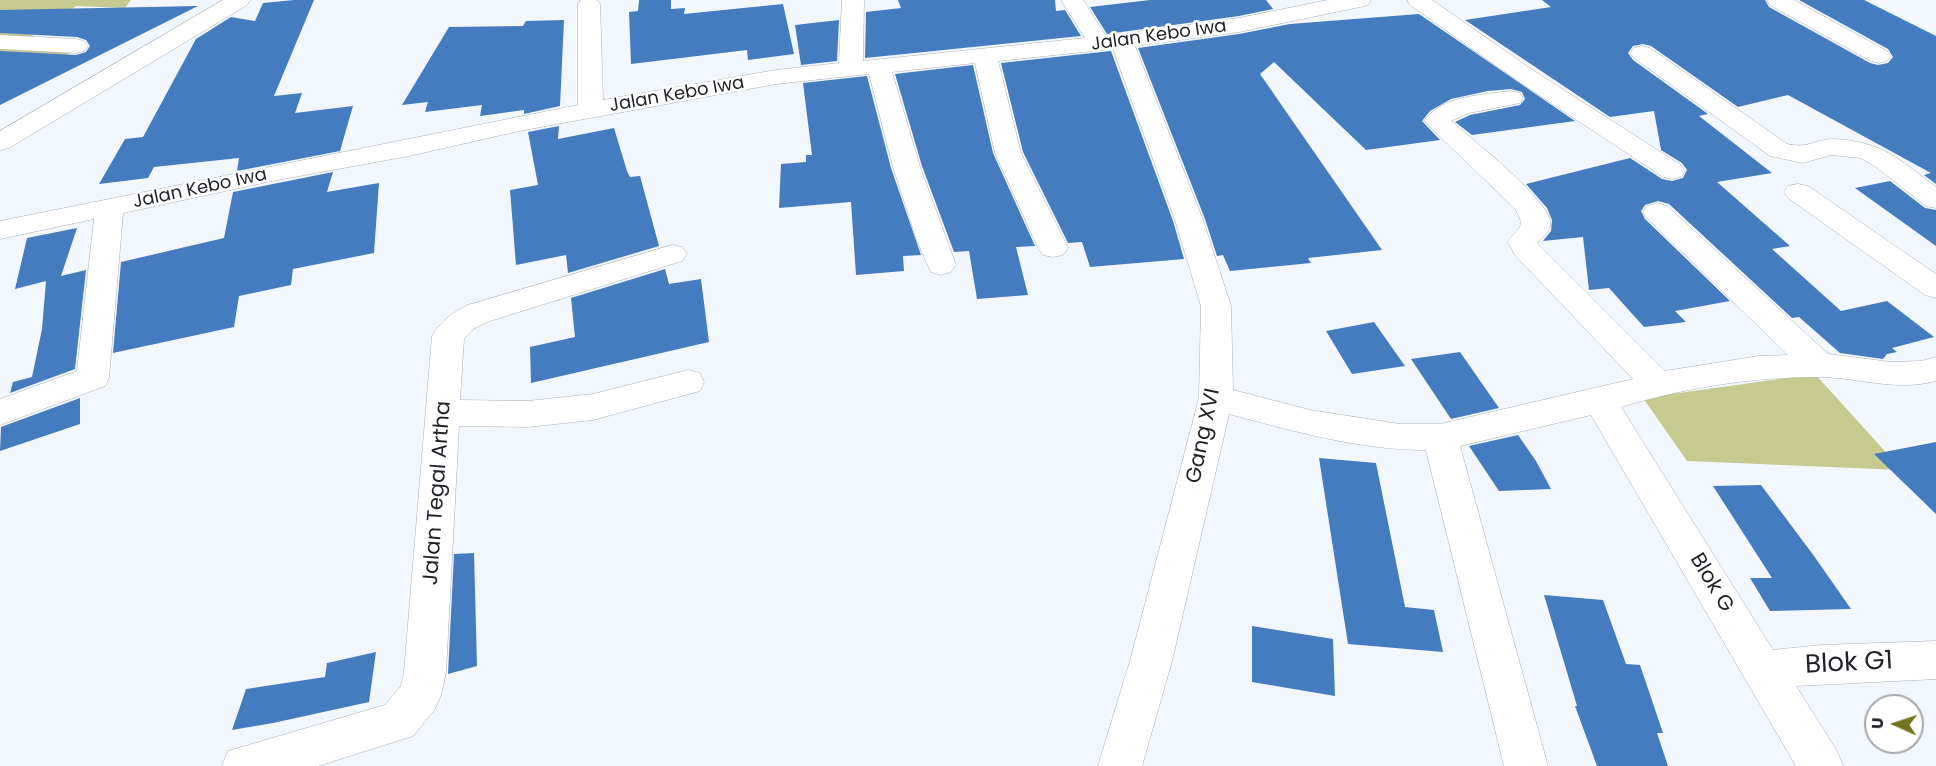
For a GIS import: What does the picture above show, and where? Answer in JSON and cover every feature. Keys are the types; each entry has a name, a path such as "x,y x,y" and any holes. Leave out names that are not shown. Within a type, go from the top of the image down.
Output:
{"street":[{"path":"0,142 239,0"},
{"path":"851,70 853,0"},
{"name":"Gang XVI","path":"1072,0 1111,43 1189,220 1216,306 1216,398 1151,661 1120,766"},
{"name":"Jalan Kebo Iwa","path":"0,230 272,173 776,77 1111,43 1239,25 1319,4 1360,0"},
{"path":"1418,0 1526,76 1672,171"},
{"path":"1778,0 1879,56"},
{"path":"589,4 591,111"},
{"path":"0,42 75,46"},
{"path":"1642,53 1779,150 1803,155 1830,147 1867,151 1936,200"},
{"path":"985,57 1008,153 1053,248"},
{"path":"879,67 891,121 940,265"},
{"path":"1511,98 1465,106 1445,113 1437,121 1526,204 1536,220 1535,229 1522,242 1525,248 1658,384"},
{"path":"1798,192 1936,288"},
{"path":"0,412 93,378 109,208"},
{"path":"1657,212 1819,365"},
{"name":"Jalan Tegal Artha","path":"244,766 398,722 420,696 425,672 448,336 462,321 479,313 672,254"},
{"path":"1216,398 1310,423 1400,437 1440,437 1600,401 1658,384 1758,368 1819,365 1891,374 1921,374 1936,369"},
{"path":"444,413 528,414 592,407 688,382"},
{"name":"Blok G","path":"1600,401 1821,766"},
{"path":"1440,437 1526,766"},
{"name":"Blok G1","path":"1763,670 1821,664 1936,660"}],"green space":[{"path":"0,0 131,0 125,8 76,6 16,47 78,49 0,89"},
{"path":"1815,374 1902,470 1687,461 1643,398"}],"building":[{"path":"314,0 274,96 302,93 295,113 353,106 340,151 237,171 239,158 154,167 148,178 99,184 125,139 143,137 196,39 231,17 255,21 263,3"},
{"path":"639,0 671,0 671,9 685,8 684,14 783,4 794,54 748,60 747,50 631,64 629,12 638,11"},
{"path":"898,0 1055,0 1056,11 1065,10 1081,36 865,58 866,12 901,8"},
{"path":"1150,0 1266,0 1273,9 1239,16 1107,34 1090,7"},
{"path":"1542,0 1765,0 1769,7 1870,63 1878,65 1888,63 1893,57 1888,49 1799,0 1864,0 1936,36 1936,184 1924,175 1931,173 1788,95 1738,107 1651,46 1643,44 1633,46 1628,53 1633,60 1708,114 1699,116 1772,173 1717,182 1790,246 1772,249 1841,311 1887,301 1934,337 1892,348 1897,352 1887,354 1883,359 1840,353 1799,317 1792,318 1669,204 1658,201 1645,205 1641,211 1645,219 1730,301 1675,311 1686,322 1644,327 1609,288 1589,290 1583,237 1543,241 1551,231 1552,220 1547,208 1526,184 1630,158 1662,179 1672,181 1683,178 1687,170 1682,163 1661,150 1654,111 1610,117 1465,20 1551,7"},
{"path":"198,6 0,105 0,51 76,55 86,52 90,46 86,40 77,37 0,33 0,10"},
{"path":"1419,14 1575,121 1472,135 1455,122 1470,115 1520,105 1525,99 1522,92 1511,89 1488,91 1451,99 1430,111 1422,121 1440,140 1366,150 1274,62 1260,74 1382,250 1308,258 1311,263 1230,271 1223,255 1217,256 1205,219 1138,48 1239,34 1290,24"},
{"path":"564,20 560,106 524,114 524,110 480,116 482,105 425,112 428,102 402,105 449,27 523,26 526,21"},
{"path":"839,20 837,61 801,65 795,25"},
{"path":"1111,51 1173,221 1184,259 1090,267 1082,242 1068,243 1023,152 1001,63"},
{"path":"973,65 993,153 1035,246 1016,247 1028,295 977,299 969,251 954,252 922,166 895,74"},
{"path":"867,76 891,168 921,255 903,256 904,271 856,275 851,202 779,208 781,164 806,162 806,155 812,155 803,83"},
{"path":"559,126 558,139 614,128 630,177 640,176 659,246 568,273 566,255 516,265 510,190 538,185 528,132"},
{"path":"333,172 327,192 379,183 374,253 293,269 291,285 239,296 234,327 113,353 121,262 224,238 233,192"},
{"path":"1890,181 1925,208 1936,210 1936,246 1855,188"},
{"path":"77,228 61,276 86,270 75,369 10,393 13,382 32,377 42,329 46,281 15,289 27,238"},
{"path":"665,269 669,284 701,279 709,342 531,383 530,347 575,337 571,298"},
{"path":"1374,322 1405,366 1352,374 1326,331"},
{"path":"1460,352 1499,408 1451,419 1411,359"},
{"path":"80,398 80,424 0,451 1,427"},
{"path":"1518,435 1536,461 1551,489 1499,491 1469,446"},
{"path":"1936,442 1936,514 1874,454"},
{"path":"1319,458 1376,463 1405,607 1434,610 1443,652 1348,644"},
{"path":"1761,485 1851,609 1770,611 1750,578 1772,578 1713,486"},
{"path":"474,553 477,666 448,674 454,554"},
{"path":"1544,595 1603,600 1626,664 1640,665 1663,733 1657,733 1668,766 1597,766 1575,706 1577,706"},
{"path":"1252,626 1333,639 1335,696 1252,682"},
{"path":"376,652 369,702 232,730 246,689 325,677 327,663"}]}
